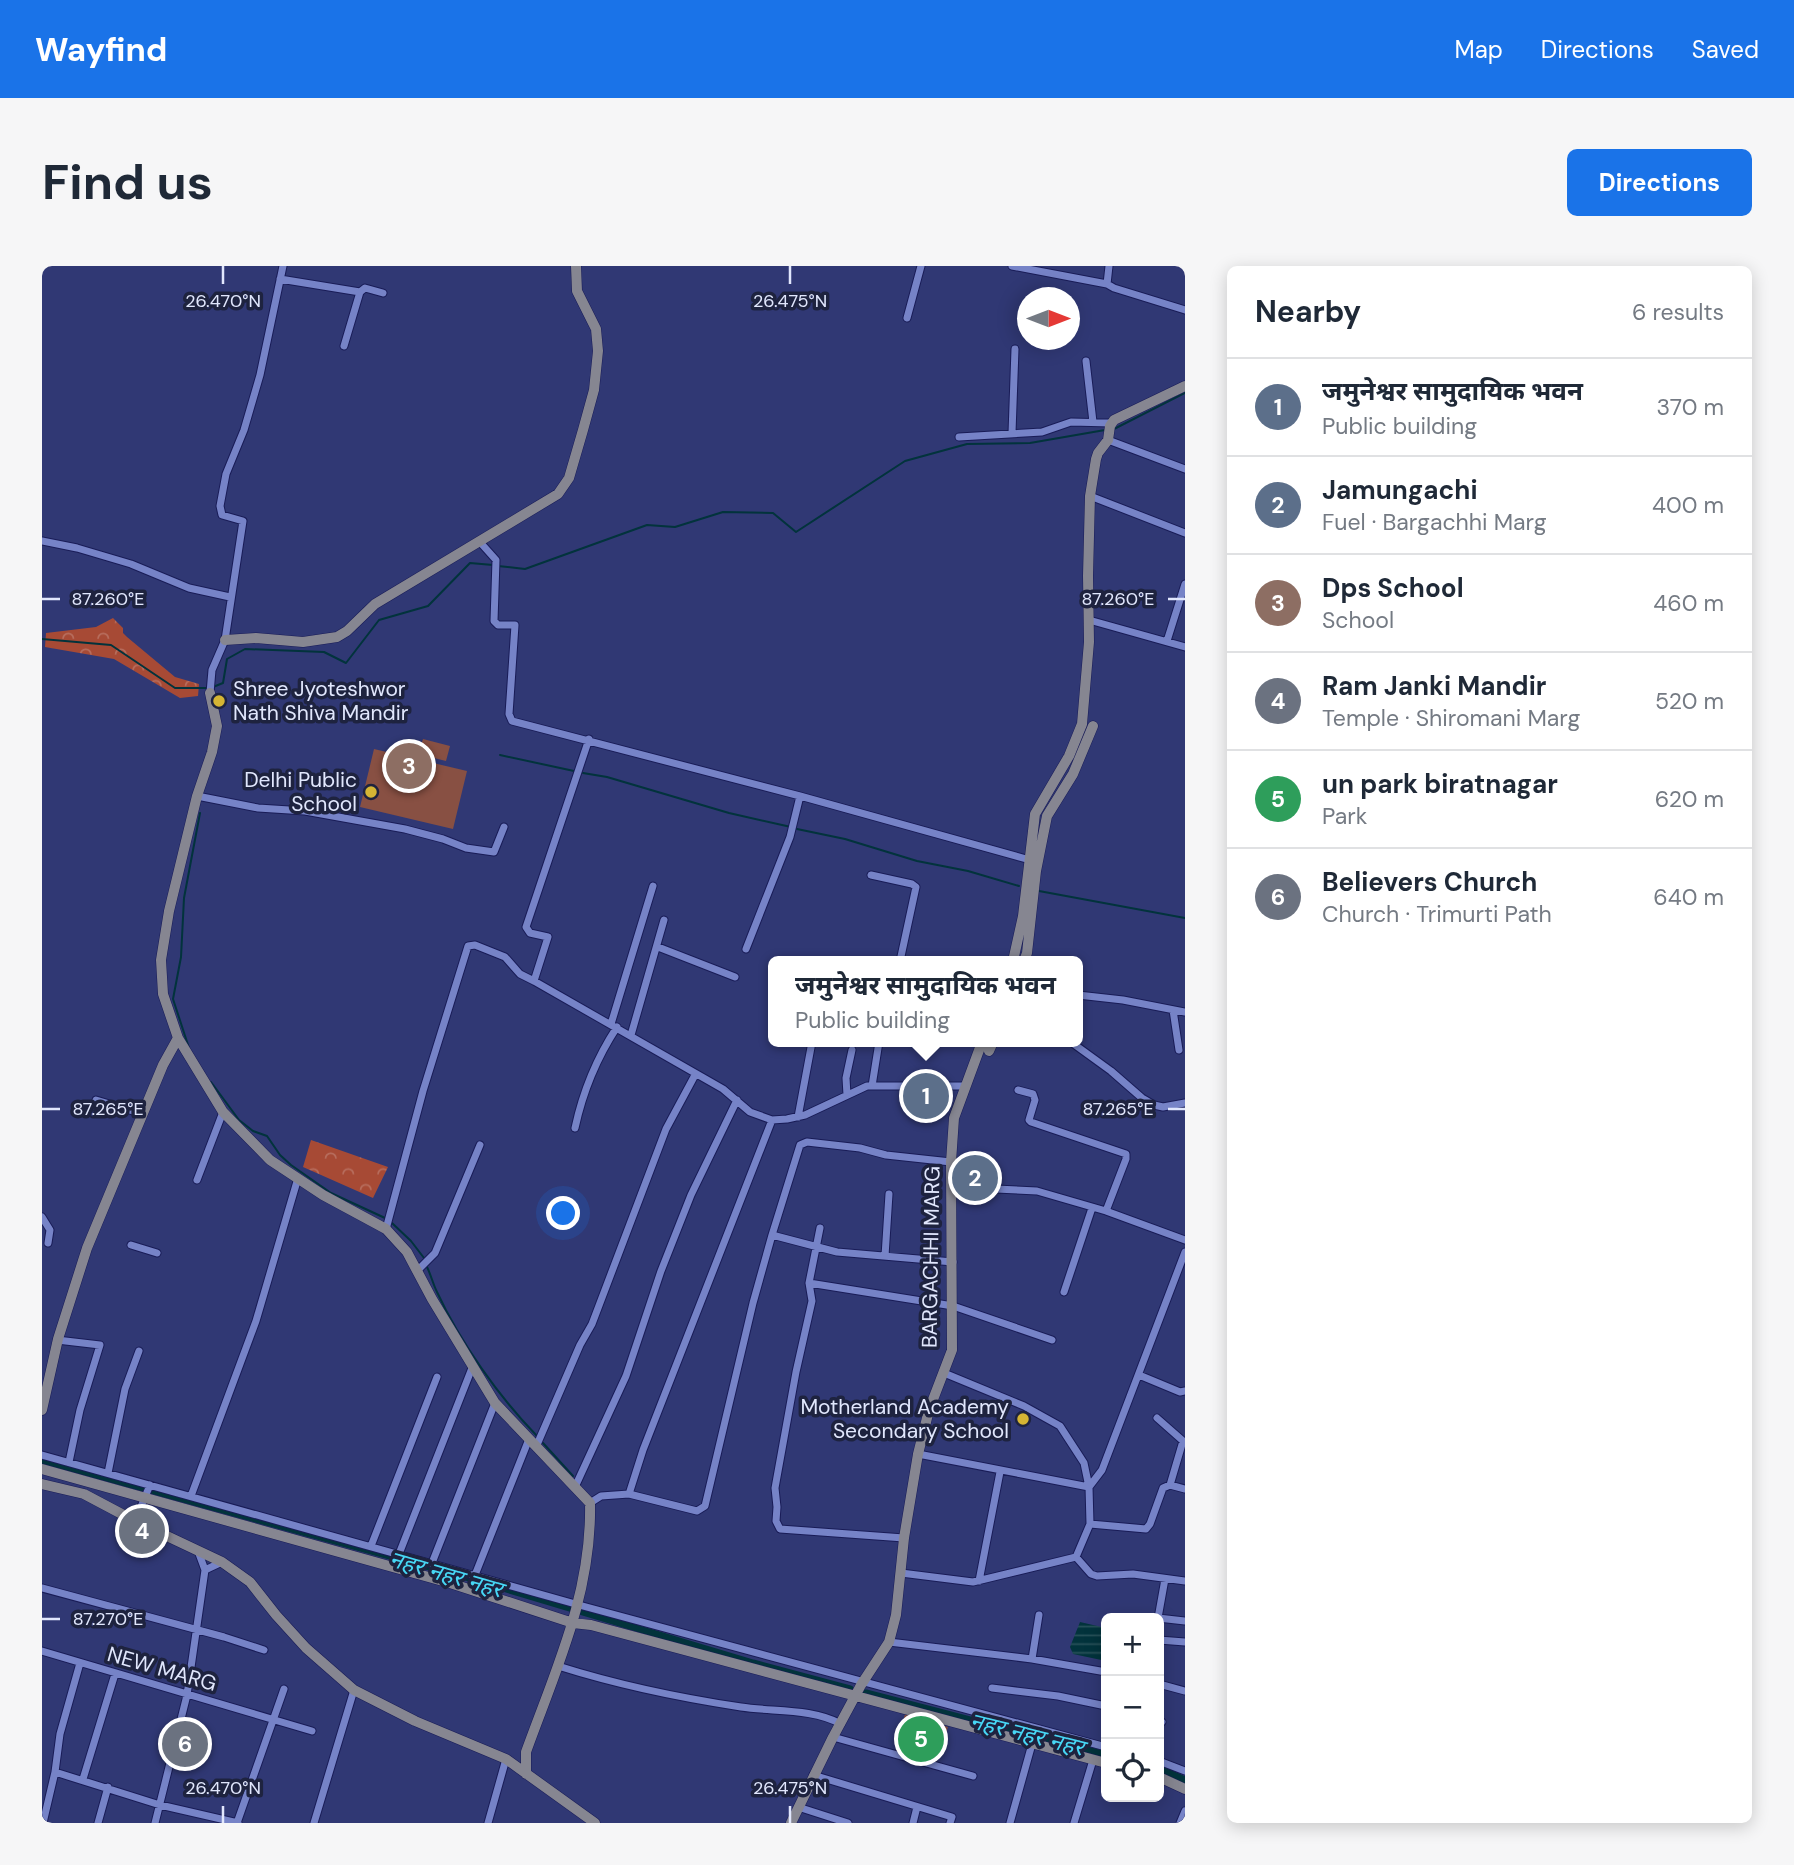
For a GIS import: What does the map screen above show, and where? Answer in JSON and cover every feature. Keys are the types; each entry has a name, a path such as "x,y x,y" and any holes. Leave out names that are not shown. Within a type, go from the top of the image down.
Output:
{"street":[{"path":"283,266 260,375 226,474 220,506 222,514 243,521 225,640 216,659 210,689 216,726 212,752 169,911 161,960 163,994 178,1038 223,1112 271,1160 323,1195 386,1228 407,1252 472,1368 495,1403 590,1503 590,1538 576,1613 526,1752 526,1774"},
{"path":"225,640 329,640 347,631 375,604 558,494 569,478 594,390 598,351 596,329 577,291 576,266"},
{"path":"907,318 921,266"},
{"path":"1012,266 1107,284 1148,300 1185,310"},
{"path":"1107,284 1109,266"},
{"path":"280,279 360,292"},
{"path":"344,346 360,292 365,288 383,293"},
{"path":"1012,433 1015,349"},
{"path":"1086,361 1093,422"},
{"path":"1014,956 1023,916 1035,814 1069,756 1082,724 1090,620 1090,496 1098,453 1110,431 1185,386"},
{"path":"959,436 1042,432 1071,422 1093,422 1185,469"},
{"path":"1090,496 1185,533"},
{"path":"42,541 131,564 189,588 230,597"},
{"path":"480,541 496,560 494,621 498,625 515,625 509,718 512,721 589,739 1030,860"},
{"path":"1167,641 1185,584"},
{"path":"1090,620 1185,647"},
{"path":"1026,956 1036,871 1047,816 1073,774 1093,726"},
{"path":"534,981 548,937 530,933 526,927 589,739"},
{"path":"198,796 258,808 306,811 405,829 466,848 494,852 504,827"},
{"path":"746,948 790,837 800,796"},
{"path":"871,874 916,887 901,956"},
{"path":"575,1128 585,1089 614,1025 653,886"},
{"path":"631,1035 664,920"},
{"path":"386,1228 423,1091 468,946 475,945 505,957 520,974 723,1089 756,1115 772,1120 798,1117 872,1086 965,1086"},
{"path":"658,947 734,977"},
{"path":"1083,995 1123,999 1185,1012"},
{"path":"1173,1010 1179,1050"},
{"path":"42,1410 57,1340 87,1248 168,1054 178,1038"},
{"path":"798,1117 812,1047"},
{"path":"872,1086 878,1047"},
{"name":"BARGACHHI MARG","path":"791,1823 833,1737 890,1642 897,1615 904,1538 918,1454 929,1410 952,1350 951,1162 954,1118 980,1047"},
{"path":"1077,1047 1154,1105 1163,1107 1185,1103"},
{"path":"847,1095 846,1078 852,1050"},
{"path":"475,1576 532,1443 592,1324 666,1129 695,1074"},
{"path":"1018,1090 1033,1094 1035,1100 1029,1120 1031,1122 1126,1154 1106,1211"},
{"path":"96,1100 143,1114"},
{"path":"575,1488 626,1376 661,1271 691,1195 737,1100"},
{"path":"197,1180 223,1112"},
{"path":"629,1494 643,1450 772,1120"},
{"path":"590,1503 601,1496 629,1494 697,1511 705,1506 753,1303 800,1145 807,1143 860,1148 886,1156 951,1162"},
{"path":"417,1271 435,1253 480,1145"},
{"path":"191,1496 256,1321 298,1178"},
{"path":"951,1187 1037,1191 1106,1211 1185,1240"},
{"path":"885,1256 888,1194"},
{"path":"1064,1292 1092,1208"},
{"path":"42,1217 50,1230 48,1242"},
{"path":"820,1228 808,1283 812,1301 775,1488 777,1525 780,1529 904,1538"},
{"path":"772,1235 837,1252 953,1262"},
{"path":"131,1245 157,1253"},
{"path":"1089,1488 1102,1470 1185,1252"},
{"path":"808,1283 953,1306 1052,1340"},
{"path":"57,1340 100,1345 79,1410 69,1462"},
{"path":"108,1473 125,1389 139,1352"},
{"path":"399,1554 472,1368"},
{"path":"944,1373 1024,1406 1060,1426 1084,1463 1089,1488 1090,1524 1076,1557"},
{"path":"1139,1375 1180,1392 1185,1391"},
{"path":"371,1546 437,1377"},
{"path":"432,1563 495,1403"},
{"path":"1157,1418 1183,1441 1170,1486"},
{"path":"918,1454 1089,1488"},
{"path":"42,1455 475,1576 576,1613 592,1625 1101,1746"},
{"path":"42,1469 450,1583 576,1613 860,1689 1032,1744 1101,1762"},
{"path":"979,1581 1000,1472"},
{"path":"42,1484 84,1494 222,1562 250,1582 306,1648 354,1690 415,1721 506,1759 594,1823"},
{"path":"135,1521 150,1485"},
{"path":"1090,1524 1146,1529 1163,1488 1170,1486 1185,1489"},
{"path":"155,1823 187,1695 205,1570 198,1551"},
{"path":"901,1573 962,1582 979,1581 1076,1557"},
{"path":"1076,1557 1094,1575 1133,1574 1185,1581"},
{"path":"205,1570 222,1562"},
{"path":"1159,1613 1165,1579"},
{"path":"42,1588 264,1650"},
{"path":"1032,1660 1039,1615"},
{"path":"1164,1619 1185,1621"},
{"path":"1164,1640 1185,1642"},
{"path":"890,1642 1101,1671"},
{"name":"NEW MARG","path":"42,1651 312,1731"},
{"path":"43,1823 61,1734 80,1663"},
{"path":"558,1666 592,1677 741,1707 825,1716 841,1724"},
{"path":"83,1779 115,1674"},
{"path":"1164,1685 1185,1691"},
{"path":"992,1688 1058,1696 1101,1705"},
{"path":"55,1772 160,1805 238,1823 284,1689"},
{"path":"314,1823 354,1690"},
{"path":"833,1737 973,1776"},
{"path":"1010,1823 1032,1744"},
{"path":"506,1759 526,1752"},
{"path":"488,1823 506,1759"},
{"path":"1074,1823 1093,1760"},
{"path":"1164,1763 1185,1771"},
{"path":"813,1775 952,1816 950,1823"},
{"path":"1164,1779 1185,1789"},
{"path":"98,1823 108,1787"},
{"path":"798,1807 848,1823"},
{"path":"913,1823 917,1807"},
{"path":"1180,1823 1185,1811"}],"shaded area":[{"path":"423,739 450,746 446,761 418,754"},
{"path":"374,749 467,771 453,829 360,807"},
{"path":"1080,1622 1101,1627 1101,1660 1073,1654 1070,1647"},
{"path":"905,1714 948,1727 936,1763 896,1750"}],"green space":[{"path":"113,618 123,628 127,637 175,677 199,684 198,696 180,698 114,659 45,647 46,633 96,627"},
{"path":"311,1140 388,1167 373,1198 303,1167"}],"waterway":[{"path":"1114,429 1185,393"},
{"path":"498,566 525,569 647,525 675,527 723,512 773,513 796,532 905,461 967,444 1030,443 1105,430"},
{"path":"213,687 223,683 227,659 245,649 324,652 346,663 379,620 428,606 470,563 493,565"},
{"path":"42,639 111,645 175,688 208,688"},
{"path":"500,755 574,771"},
{"path":"583,773 607,777 729,813 791,827"},
{"path":"189,1048 173,999 181,957 184,898 200,813"},
{"path":"797,829 845,839 917,861 968,871 1019,886"},
{"path":"1039,891 1185,918"},
{"path":"211,1082 239,1120 253,1131 267,1136 291,1165 331,1193 385,1218"},
{"path":"392,1223 424,1258"},
{"path":"427,1267 446,1311 469,1349 495,1386 537,1436"},
{"path":"543,1443 573,1476"},
{"name":"नहर नहर नहर","path":"42,1460 476,1580 753,1663 850,1689"},
{"name":"नहर नहर नहर","path":"866,1693 1101,1754"},
{"name":"नहर नहर नहर","path":"1164,1770 1185,1780"}],"place":[{"name":"Shree Jyoteshwor Nath Shiva Mandir","path":"219,701"},
{"name":"Dps School","path":"409,766"},
{"name":"Delhi Public School","path":"371,792"},
{"name":"जमुनेश्वर सामुदायिक भवन","path":"926,1096"},
{"name":"Jamungachi","path":"975,1178"},
{"name":"Motherland Academy Secondary School","path":"1023,1419"},
{"name":"Ram Janki Mandir","path":"142,1531"},
{"name":"un park biratnagar","path":"921,1739"},
{"name":"Believers Church","path":"185,1744"}]}
